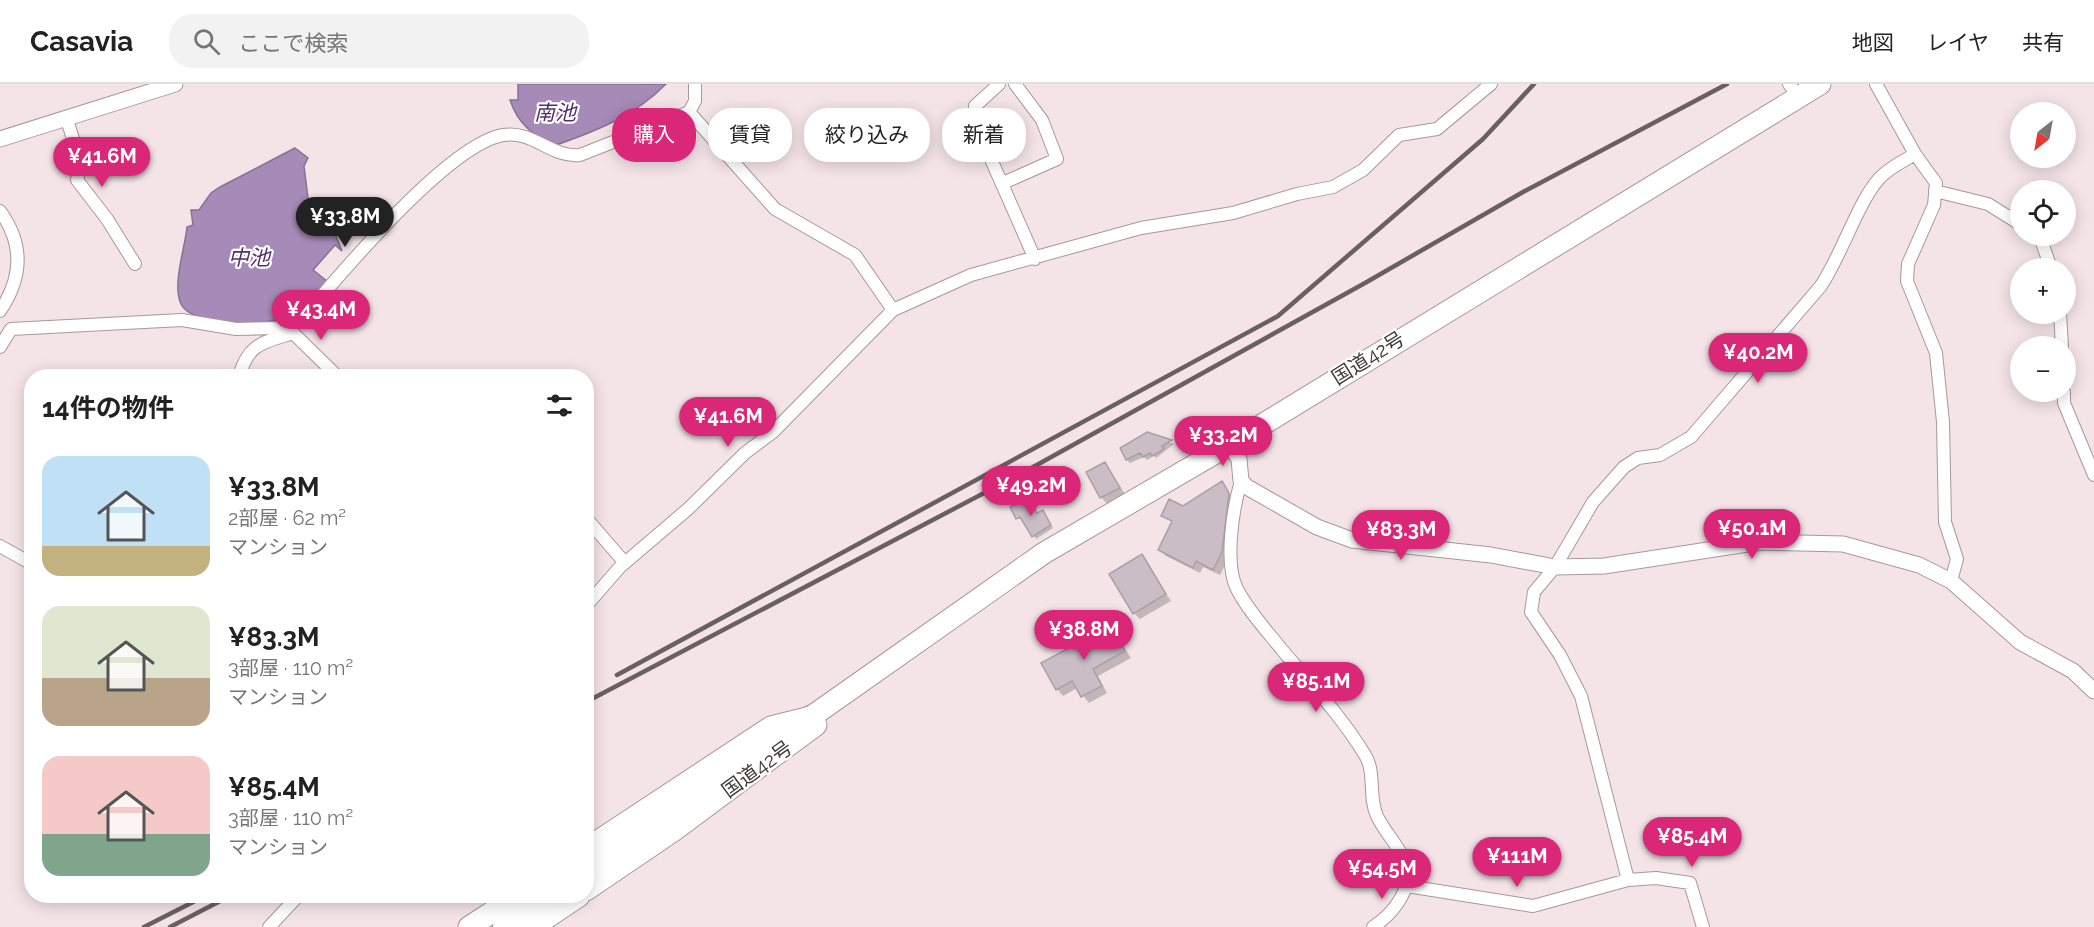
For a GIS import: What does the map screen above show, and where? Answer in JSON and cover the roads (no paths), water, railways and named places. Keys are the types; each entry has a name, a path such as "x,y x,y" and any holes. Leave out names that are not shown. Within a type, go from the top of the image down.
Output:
{"highway":[{"name":"国道42号","path":"594,844 771,727 811,717 1044,553 1228,445 1794,91 1820,84"},
{"name":"国道42号","path":"594,884 800,738 921,638"},
{"path":"594,865 811,717"},
{"path":"469,927 506,903"},
{"path":"504,927 540,903"},
{"path":"533,927 569,903"}],"street":[{"path":"0,139 175,84"},
{"path":"999,84 979,101 974,113 975,123 1035,259"},
{"path":"1002,183 1057,159 1042,120 1015,84"},
{"path":"594,597 625,563 688,509 745,453 780,425 893,310 971,275 1141,228 1233,213 1297,194 1333,187 1363,170 1399,135 1437,129 1491,84"},
{"path":"1876,84 1916,154 1936,183 1934,205 1908,264 1907,281 1936,353 1943,422 1945,522 1957,559 1951,581"},
{"path":"690,108 697,87"},
{"path":"66,117 81,163 77,180 107,219 135,264"},
{"path":"696,120 775,209 855,255 893,310"},
{"path":"241,369 255,346 300,321 428,183 469,150 503,135 528,136 556,153 567,156 580,155 612,142"},
{"path":"1628,880 1581,696 1560,655 1531,612 1534,592 1556,567 1593,502 1624,467 1638,458 1660,454 1691,438 1834,268 1867,196 1882,175 1916,154"},
{"path":"1935,191 1988,204 2010,218"},
{"path":"0,211 12,228 18,246 17,269 7,301 0,311"},
{"path":"0,347 11,329 182,320 236,329 289,329 330,369"},
{"path":"2064,402 2094,475"},
{"path":"1228,445 1239,459 1241,481 1235,503 1230,548 1236,587 1256,619 1318,692 1366,757 1371,794 1377,816 1405,861 1407,886 1387,918 1373,927"},
{"path":"1241,481 1247,487 1317,527 1352,540 1491,555 1556,567 1604,566 1760,542 1810,541 1843,544 1920,565 1951,581 2020,642 2073,671 2094,691"},
{"path":"594,527 625,563"},
{"path":"0,546 24,560"},
{"path":"1407,886 1533,906 1628,880 1656,878 1690,883 1704,927"},
{"path":"269,927 291,903"}],"water":[{"name":"南池","path":"518,84 666,84 636,108 612,108 612,122 553,146 532,132 517,116 510,100 518,100"},
{"name":"中池","path":"295,148 308,158 304,166 308,198 330,221 342,251 335,245 313,270 327,281 301,309 281,319 250,323 215,321 188,312 181,304 178,287 187,227 193,225 191,210 199,210 211,193 220,187"}],"railway":[{"path":"617,675 1278,316 1483,139 1534,84"},
{"path":"594,698 1026,471 1365,283 1523,192 1727,84"},
{"path":"144,927 191,903"},
{"path":"170,927 216,903"}]}
